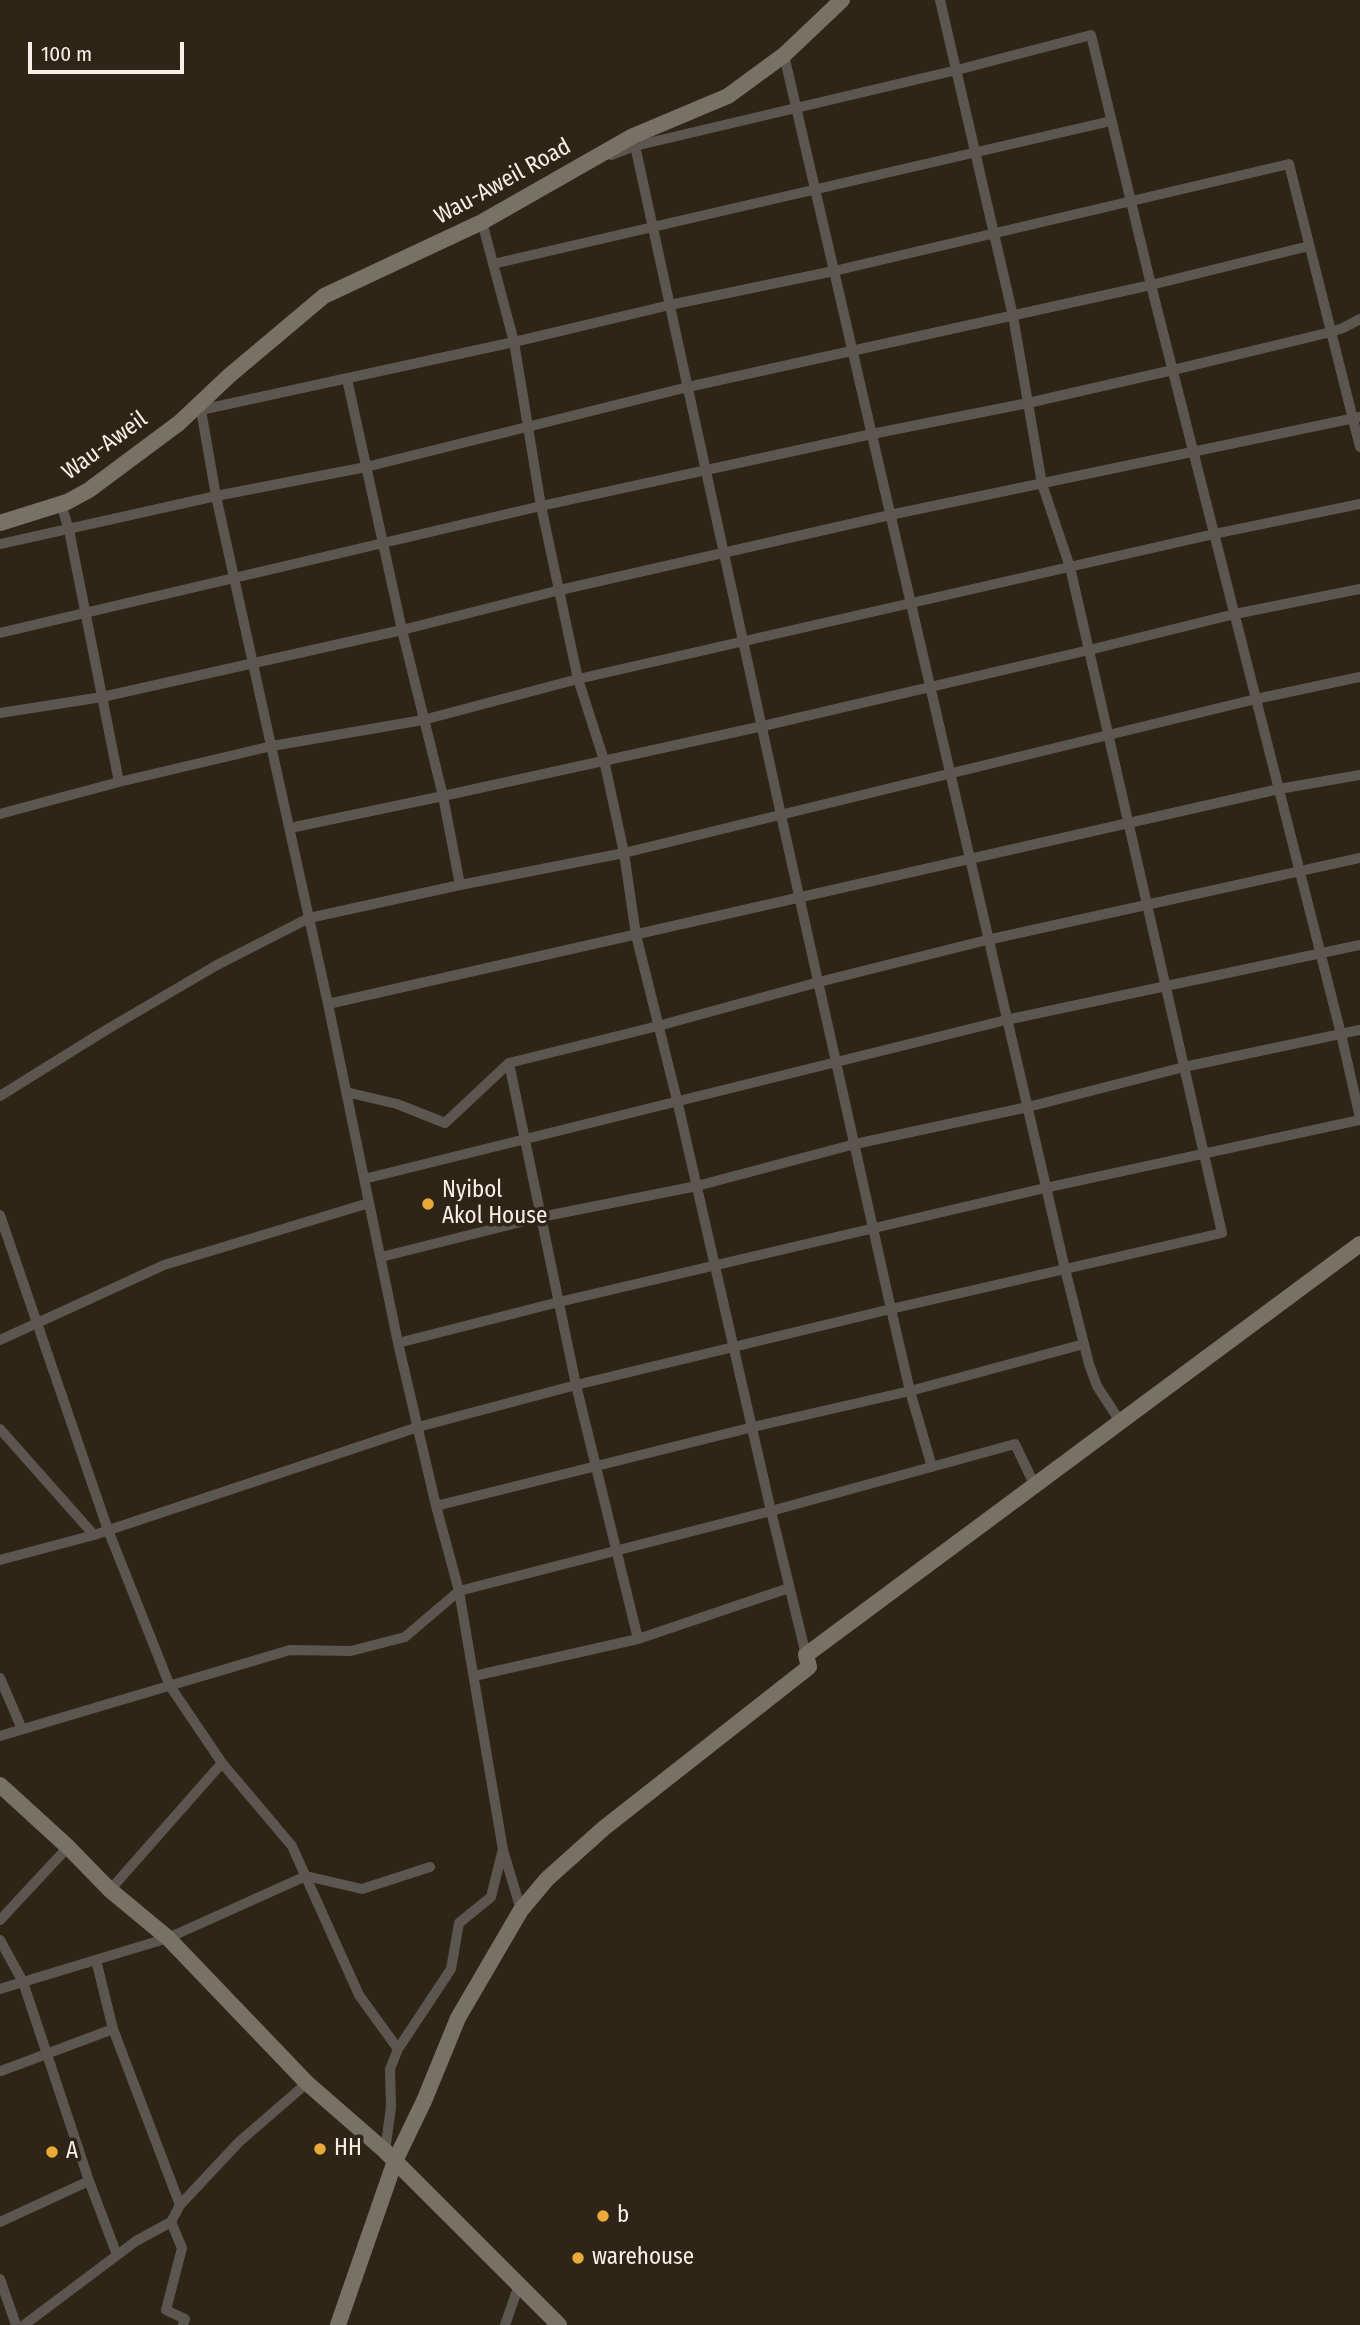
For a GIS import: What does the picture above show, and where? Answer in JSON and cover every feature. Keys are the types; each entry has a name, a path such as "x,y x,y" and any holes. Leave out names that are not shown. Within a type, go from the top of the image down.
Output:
{"street":[{"name":"Wau-Aweil Road","path":"197,411 230,374 324,296 482,222 576,168 728,96 784,55 842,0"},
{"path":"0,1560 94,1535 418,1427 576,1385 1222,1233 1070,567 1042,484 1013,316 940,0"},
{"path":"398,1343 873,1228 1360,1119 1091,35 957,71 634,141 781,815 800,895 837,1062 873,1228 891,1309 910,1391 932,1467"},
{"path":"784,55 1045,1188 1097,1386 1121,1423"},
{"path":"493,264 1111,121"},
{"path":"521,1910 503,1850 458,1591 398,1343 328,1004 197,411 834,271 1289,164 1331,332 1356,418 1360,447"},
{"path":"338,2325 390,2156 424,2101 457,2018 521,1910 547,1879 604,1828 808,1667 716,1265 636,935 624,853 604,760 578,679 541,506 514,342 482,222"},
{"path":"0,544 216,495 366,467 688,387 1151,285 1309,246"},
{"path":"0,633 541,506 1173,370 1331,332 1360,319"},
{"path":"347,379 402,630 443,796 460,885"},
{"name":"Wau-Aweil","path":"0,523 61,504 89,490 197,411"},
{"path":"0,713 102,696 402,630 560,590 890,515 1356,418"},
{"path":"61,504 69,530 119,782"},
{"path":"0,814 119,782 272,746 423,720 578,679 1214,534 1360,504"},
{"path":"290,828 762,726 1235,614 1360,589"},
{"path":"0,1097 206,971 309,918 624,853 1256,699 1360,677"},
{"path":"328,1004 800,895 1279,789 1360,775"},
{"path":"346,1092 397,1104 445,1123 509,1063 988,940 1360,858"},
{"path":"364,1179 1006,1020 1360,945"},
{"path":"382,1257 541,1217 697,1186 855,1144 1028,1107 1184,1067 1360,1030"},
{"path":"509,1063 576,1385 638,1639"},
{"path":"0,1340 164,1265 369,1203"},
{"path":"0,1215 108,1530 170,1686 222,1763 292,1846 359,1995 398,2049"},
{"path":"806,1655 1360,1244"},
{"path":"436,1506 910,1391 1084,1344"},
{"path":"0,1429 94,1535"},
{"path":"0,1736 290,1650 351,1651 405,1637 458,1591 771,1511 1014,1444 1035,1486"},
{"path":"474,1676 638,1639 789,1588"},
{"path":"0,1678 22,1729"},
{"path":"110,1890 222,1763"},
{"path":"0,1785 68,1847 110,1890 167,1938 307,2083 390,2156 559,2325"},
{"path":"0,1920 68,1847"},
{"path":"390,2156 390,2069 398,2049 450,1969 458,1923 491,1897 503,1850"},
{"path":"0,1989 167,1938 306,1876 362,1889 430,1867"},
{"path":"0,1940 23,1982 89,2181 117,2255"},
{"path":"96,1960 113,2029 180,2205"},
{"path":"1,2071 113,2029"},
{"path":"24,2325 136,2241 171,2222 180,2205 239,2142 307,2083"},
{"path":"0,2222 89,2181"},
{"path":"171,2222 182,2248 166,2310 186,2319 183,2325"},
{"path":"0,2279 16,2325"},
{"path":"505,2325 519,2286"}],"place":[{"name":"Nyibol Akol House","path":"428,1204"},
{"name":"HH","path":"320,2149"},
{"name":"A","path":"52,2152"},
{"name":"b","path":"603,2216"},
{"name":"warehouse","path":"578,2258"}]}
